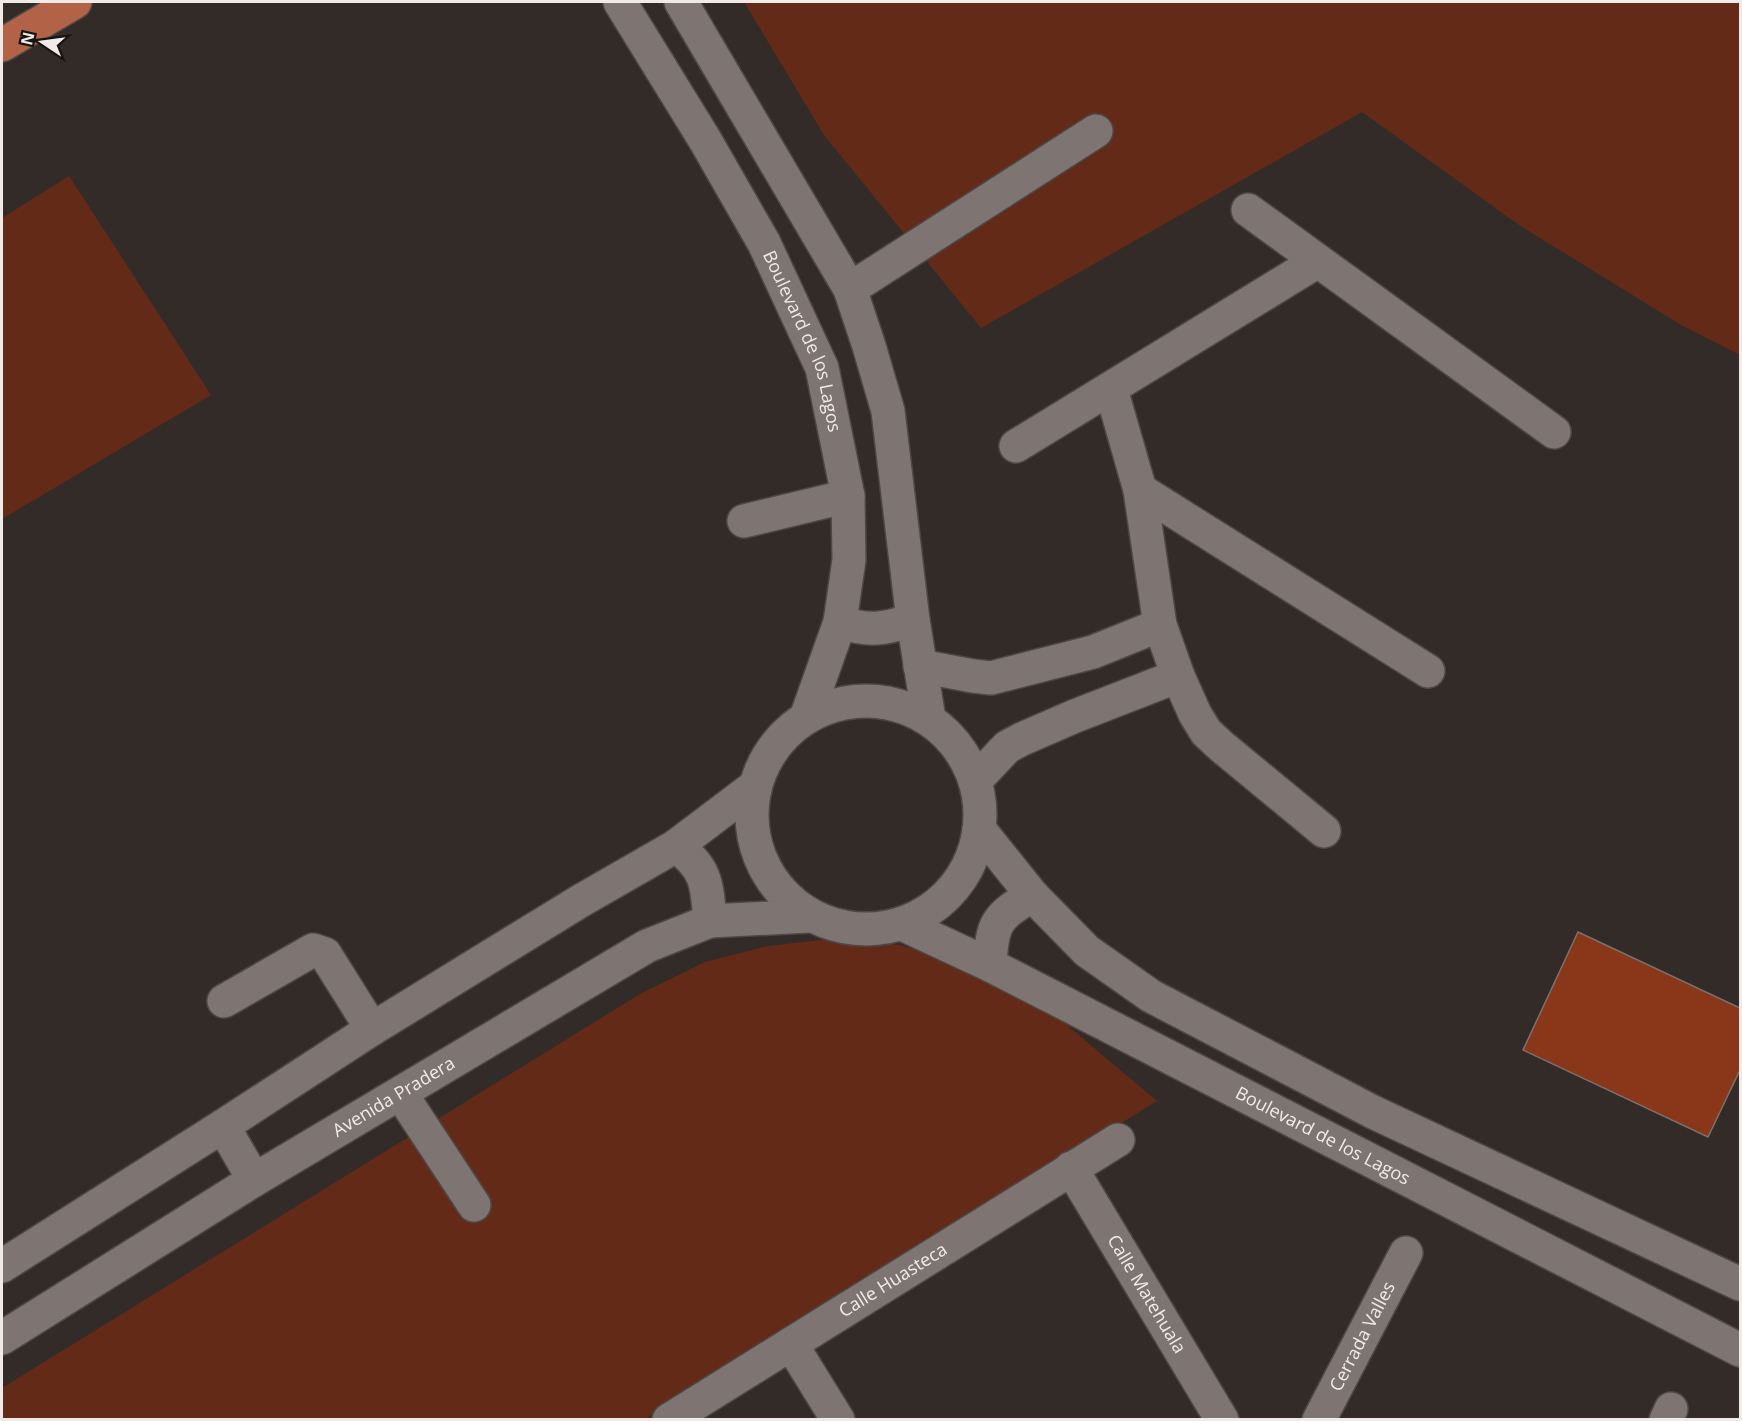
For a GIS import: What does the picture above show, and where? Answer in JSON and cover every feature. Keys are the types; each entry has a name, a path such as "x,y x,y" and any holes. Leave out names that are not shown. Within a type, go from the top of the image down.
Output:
{"main road":[{"path":"2,45 75,2"}],"street":[{"name":"Boulevard de los Lagos","path":"620,2 705,140 764,243 822,368 848,496 849,560 840,622 807,715"},
{"path":"681,2 850,289 888,411 913,620 929,718"},
{"path":"850,289 1096,131"},
{"path":"1248,210 1554,432"},
{"path":"1016,446 1318,261"},
{"path":"1110,388 1140,490 1160,625 1178,676 1206,732 1324,831"},
{"path":"1140,490 1428,670"},
{"path":"744,521 848,496"},
{"path":"840,622 857,628 876,630 913,620"},
{"path":"920,666 991,678 1093,652 1160,625"},
{"path":"975,781 1007,747 1022,739 1178,676"},
{"path":"868,699 900,704 929,718 953,740 970,766 975,781 979,797 979,829 971,860 954,888 930,910 902,924 871,930 839,927 810,916 780,892 760,861 751,825 754,787 773,746 807,715 837,703 868,699"},
{"path":"2,1266 372,1029 582,900 676,846 754,787"},
{"path":"979,829 1032,895 1087,951 1151,996 1373,1112 1740,1284"},
{"path":"676,846 700,868 707,890 710,921"},
{"path":"990,965 991,936 999,921 1010,909 1032,895"},
{"name":"Avenida Pradera","path":"2,1338 254,1180 647,946 710,921 810,916"},
{"name":"Boulevard de los Lagos","path":"902,924 990,965 1740,1350"},
{"path":"224,1001 314,950 325,954 372,1029"},
{"path":"401,1094 474,1205"},
{"path":"223,1126 254,1180"},
{"name":"Calle Huasteca","path":"669,1419 1118,1140"},
{"name":"Calle Matehuala","path":"1071,1168 1222,1419"},
{"name":"Cerrada Valles","path":"1319,1419 1406,1253"},
{"path":"791,1344 838,1419"}],"shaded area":[{"path":"744,2 1740,2 1740,355 1681,325 1519,225 1362,112 981,328 824,135"},
{"path":"69,176 211,395 2,519 2,218"},
{"path":"830,939 900,945 964,964 1042,1004 1157,1101 645,1419 2,1420 2,1388 640,994 705,962 768,946"}],"building":[{"path":"1578,932 1740,1008 1740,1070 1708,1137 1523,1050"}]}
